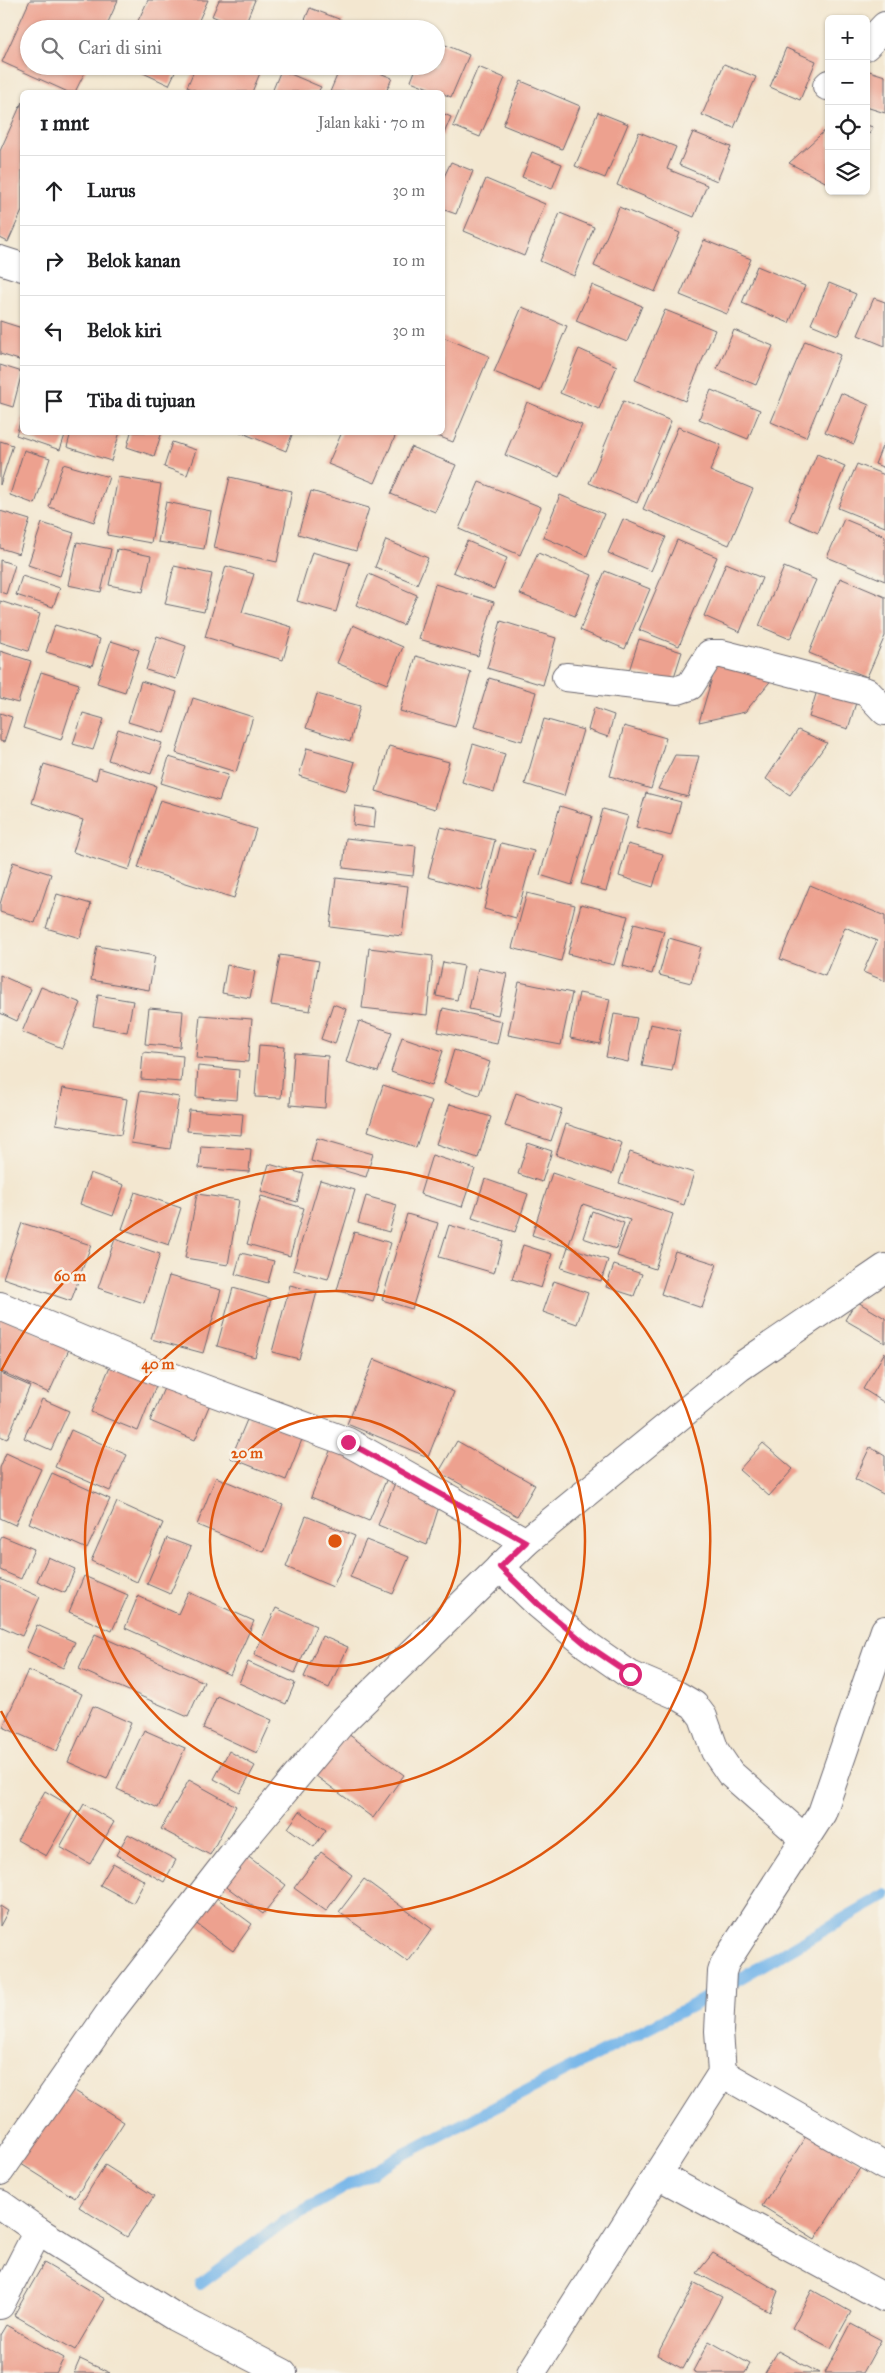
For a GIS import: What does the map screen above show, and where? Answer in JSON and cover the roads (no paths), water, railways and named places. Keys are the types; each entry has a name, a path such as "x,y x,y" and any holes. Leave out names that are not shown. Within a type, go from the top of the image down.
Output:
{"street":[{"path":"870,42 885,26"},
{"path":"0,260 20,266"},
{"path":"566,676 678,690 690,686 710,654 722,654 867,692 885,710"},
{"path":"0,2171 111,2011 251,1831 342,1722 526,1542 740,1367 885,1268"},
{"path":"0,1306 161,1372 348,1442 526,1542"},
{"path":"500,1567 538,1604 587,1645 630,1674 677,1695 694,1705 703,1717 715,1751 730,1773 805,1839"},
{"path":"531,2373 722,2073 719,2031 722,1972 725,1963 822,1813 885,1630"},
{"path":"722,2073 885,2166"},
{"path":"658,2175 885,2298"},
{"path":"0,2204 38,2231 175,2317 223,2340 283,2373"},
{"path":"0,2305 38,2231"}],"waterway":[{"path":"200,2284 285,2221 393,2160 695,2004 885,1895"}]}
